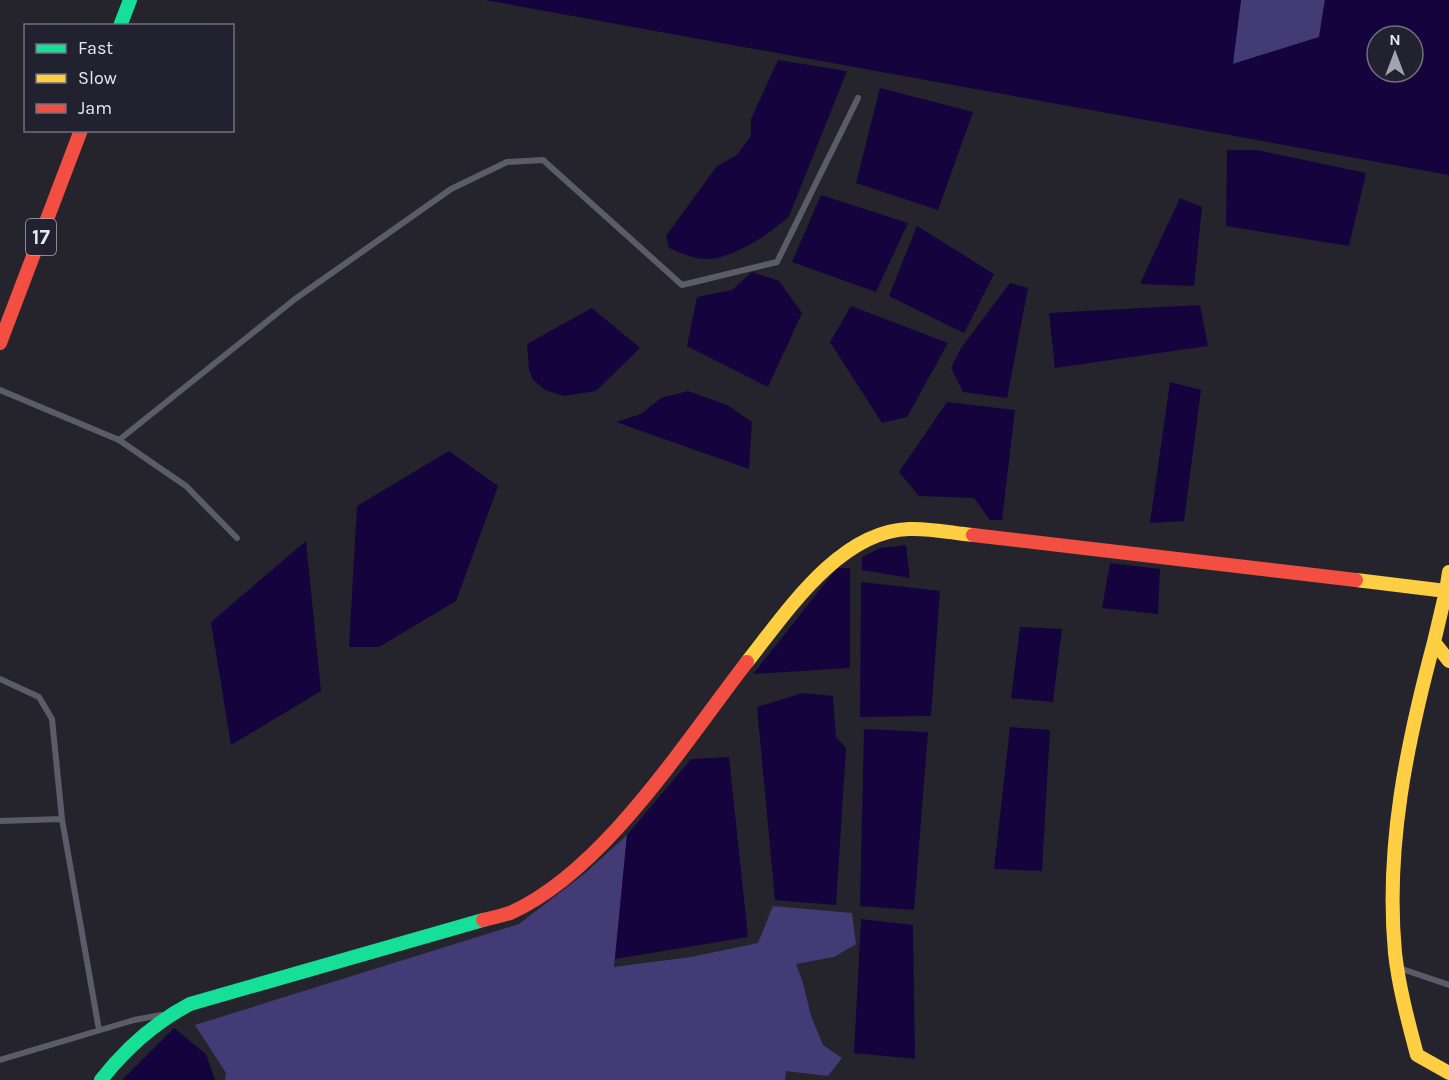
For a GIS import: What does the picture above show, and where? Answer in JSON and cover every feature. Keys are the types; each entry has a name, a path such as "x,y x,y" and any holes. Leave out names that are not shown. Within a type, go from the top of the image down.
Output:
{"street":[{"path":"121,24 130,0"},
{"name":"17","path":"0,343 80,132"},
{"path":"101,1080 113,1063 135,1042 172,1012 190,1004 509,914 532,902 567,876 608,840 805,590 833,562 874,537 909,529 1024,540 1447,592"},
{"path":"1449,572 1447,592 1416,704 1398,805 1393,873 1395,967 1410,1036 1417,1054 1449,1073"},
{"path":"1434,642 1449,661"}],"lane":[{"path":"119,440 295,299 451,189 507,162 543,160 682,285 777,262 858,98"},
{"path":"0,390 119,440 186,486 237,538"},
{"path":"0,679 39,697 52,719 62,819 99,1030"},
{"path":"0,820 62,819"},
{"path":"1395,967 1449,985"},
{"path":"0,1060 134,1020 172,1012"}],"shaded area":[{"path":"485,0 1241,0 1233,64 1319,37 1325,0 1449,0 1449,175"},
{"path":"1241,0 1325,0 1319,37 1232,64"},
{"path":"778,60 847,71 789,216 750,244 717,258 696,258 669,248 666,236 717,166 737,155 751,136 751,119"},
{"path":"880,88 973,112 938,210 856,183"},
{"path":"1227,150 1257,150 1366,173 1349,246 1226,226"},
{"path":"821,195 908,223 876,292 792,262"},
{"path":"1180,198 1202,207 1194,286 1140,284"},
{"path":"917,226 994,274 964,333 889,296"},
{"path":"752,272 779,281 802,313 768,387 687,346 697,297 732,290"},
{"path":"1010,283 1028,288 1007,398 963,392 951,368 961,348"},
{"path":"1200,305 1208,346 1055,368 1049,313"},
{"path":"851,306 948,343 907,417 882,423 830,342"},
{"path":"592,308 640,348 596,391 564,396 545,390 533,380 529,369 527,344"},
{"path":"1170,382 1201,390 1184,521 1150,523"},
{"path":"688,391 727,405 752,422 749,469 616,422 641,414 661,398"},
{"path":"947,402 1015,410 1002,520 990,520 974,498 919,496 899,472"},
{"path":"449,451 498,486 456,601 379,647 349,647 357,506"},
{"path":"306,541 321,691 231,745 211,622"},
{"path":"906,545 910,578 862,570 862,557 880,548"},
{"path":"1110,563 1160,569 1158,614 1102,608"},
{"path":"837,568 850,568 850,668 753,674"},
{"path":"861,582 940,591 931,716 860,717"},
{"path":"1020,627 1062,629 1053,702 1011,698"},
{"path":"803,693 833,696 836,737 846,748 836,905 775,900 757,707"},
{"path":"1010,727 1050,730 1042,871 994,869"},
{"path":"864,729 928,732 914,910 860,906"},
{"path":"729,757 748,937 615,959 627,835 691,759"},
{"path":"627,835 614,967 691,957 758,943 773,906 852,913 856,944 834,957 796,964 811,1016 823,1045 842,1058 828,1076 786,1071 785,1080 225,1080 226,1073 195,1025 519,924 584,874"},
{"path":"861,919 913,925 915,1059 854,1053"},
{"path":"174,1028 206,1054 215,1080 122,1080"}],"traffic: fast":[{"path":"121,24 130,0"},
{"path":"101,1080 141,1037 164,1019 190,1004 483,920"}],"traffic: slow":[{"path":"747,662 816,578 837,559 860,544 884,533 909,529 973,535"},
{"path":"1356,580 1446,591 1449,572"},
{"path":"1446,591 1434,642 1449,661"},
{"path":"1434,642 1415,718 1401,796 1393,874 1393,913 1399,979 1417,1055 1449,1073"}],"traffic: jam":[{"path":"0,343 80,132"},
{"path":"973,535 1356,580"},
{"path":"483,920 510,913 545,893 578,867 610,836 669,766 747,662"}]}
